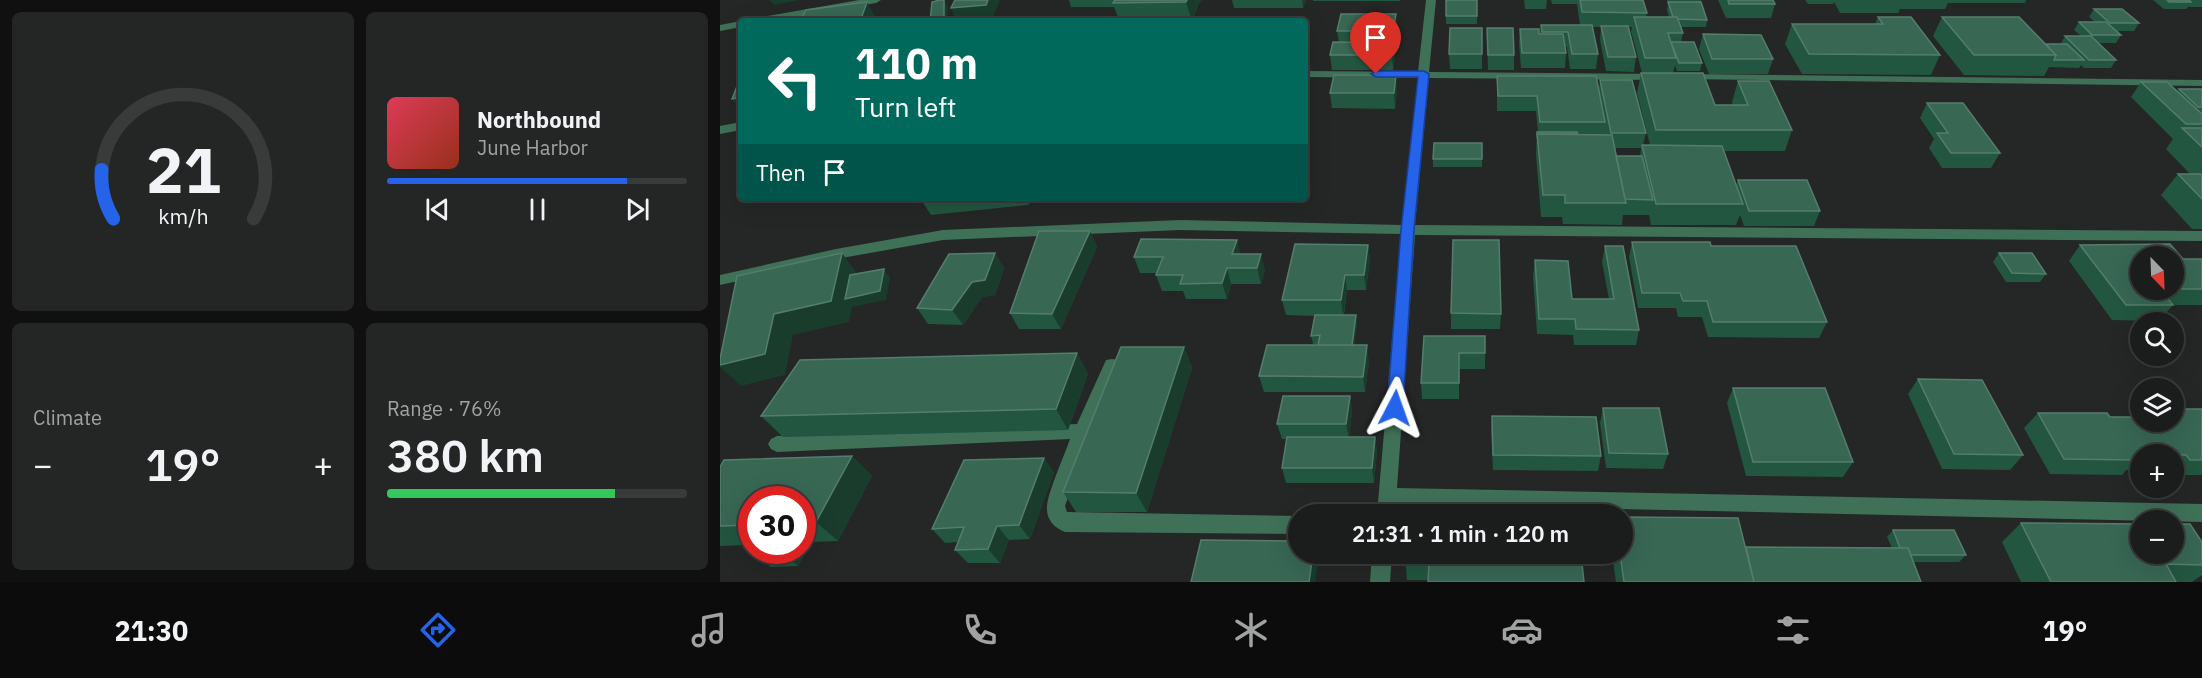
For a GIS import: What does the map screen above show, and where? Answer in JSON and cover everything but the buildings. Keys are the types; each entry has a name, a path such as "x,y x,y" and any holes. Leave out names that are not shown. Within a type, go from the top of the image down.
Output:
{"street":[{"path":"773,18 876,0"},
{"path":"1387,504 1408,230 1431,0"},
{"path":"720,27 738,24"},
{"path":"1308,74 2202,83"},
{"path":"720,130 738,127"},
{"path":"720,280 836,254 943,235 1180,225 1408,230 2202,236"},
{"path":"1112,365 1082,431 1056,506 1058,517 1065,523 1288,525"},
{"path":"777,444 1082,431"},
{"path":"1633,507 2202,513"},
{"path":"1380,582 1381,564"}],"route":[{"path":"1376,74 1424,74 1408,230 1395,408"}]}
